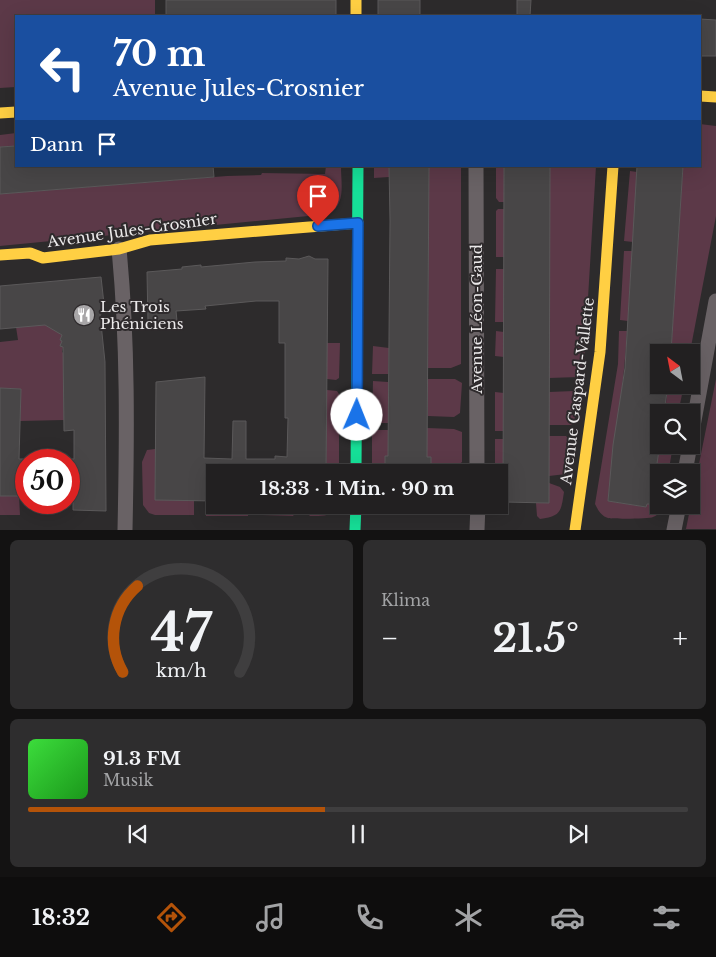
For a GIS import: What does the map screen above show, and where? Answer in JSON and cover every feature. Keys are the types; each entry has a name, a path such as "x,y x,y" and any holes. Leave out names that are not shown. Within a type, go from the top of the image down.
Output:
{"street":[{"path":"356,0 356,15"},
{"path":"701,96 716,96"},
{"path":"0,113 15,112"},
{"path":"356,464 358,167"},
{"name":"Avenue Léon-Gaud","path":"476,167 477,464"},
{"name":"Avenue Gaspard-Vallette","path":"576,530 600,352 613,167"},
{"name":"Avenue Jules-Crosnier","path":"0,255 30,253 43,258 119,249 150,240 358,223"},
{"path":"119,249 124,336 125,530"},
{"path":"697,404 716,300"},
{"path":"354,530 355,514"},
{"path":"478,514 478,530"},
{"path":"674,530 677,514"}],"shaded area":[{"path":"0,0 155,0 155,15 15,15 15,87 0,88"},
{"path":"701,124 716,126 716,216 692,344 672,344 683,167 701,167"},
{"path":"15,133 15,146 0,147 0,135"},
{"path":"326,167 341,167 342,187 340,199 338,205 329,214 0,246 0,194 261,175 262,173 325,174"},
{"path":"374,167 389,167 389,177 374,178"},
{"path":"429,167 461,167 461,364 451,368 428,368"},
{"path":"496,167 504,167 504,202 499,202 496,198"},
{"path":"550,167 596,167 584,364 579,377 549,378"},
{"path":"630,171 637,172 633,242 624,241"},
{"path":"504,209 504,257 496,257 496,211"},
{"path":"624,251 632,251 628,321 620,320"},
{"path":"496,269 504,269 504,322 495,322"},
{"path":"57,318 60,334 62,335 60,340 63,341 61,346 63,347 62,352 65,354 63,366 64,420 20,421 21,389 0,388 0,342 18,340 16,327"},
{"path":"496,331 504,332 504,357 495,356"},
{"path":"619,331 627,331 608,501 646,507 647,504 650,504 650,514 658,514 650,518 608,518 599,511 595,504 618,364"},
{"path":"327,343 340,343 339,378 336,380 327,379"},
{"path":"373,346 389,348 388,374 372,374"},
{"path":"428,379 455,379 462,383 460,413 454,417 428,416"},
{"path":"716,379 716,529 686,529 689,514 700,514 699,464"},
{"path":"373,381 388,382 388,423 372,423"},
{"path":"327,390 337,391 339,394 339,464 326,464"},
{"path":"574,391 578,397 574,423 571,425 549,425 549,392"},
{"path":"495,392 504,393 503,431 495,431"},
{"path":"667,394 682,394 680,404 666,403"},
{"path":"427,428 454,429 462,432 462,462 460,464 431,464 431,457 427,457"},
{"path":"372,430 388,430 388,456 386,464 372,464"},
{"path":"549,436 566,436 572,443 566,474 549,476"},
{"path":"495,439 503,439 503,464 495,464"},
{"path":"155,449 155,500 194,500 194,515 155,515 149,513 143,505 142,462 147,450"},
{"path":"658,454 672,454 670,464 657,464"},
{"path":"549,483 560,487 564,492 561,509 552,516 540,519 537,516 536,503 549,502"},
{"path":"0,496 15,496 15,514 20,515 0,515"},
{"path":"206,514 248,514 248,516 206,516"},
{"path":"262,514 294,514 293,516"},
{"path":"308,514 330,514 323,516 310,516"}],"building":[{"path":"166,0 336,0 336,15 166,15"},
{"path":"378,0 420,0 420,15 378,15"},
{"path":"517,0 531,0 530,15 517,15"},
{"path":"701,19 716,20 716,56 701,56"},
{"path":"15,146 15,167 213,167 214,177 0,194 0,147"},
{"path":"389,167 429,167 427,457 431,457 431,464 385,464 385,456 388,456"},
{"path":"504,167 550,167 549,503 508,502 508,464 503,464"},
{"path":"637,167 683,167 672,344 650,344 650,394 667,394 665,404 650,404 650,454 658,454 657,464 650,464 650,504 647,504 646,507 608,501 613,445 625,368"},
{"path":"309,256 315,259 328,259 326,464 206,464 206,501 155,500 156,382 205,377 204,458 232,459 233,421 246,421 246,459 275,459 275,456 287,457 288,418 285,418 285,343 279,343 279,301 256,301 205,306 206,309 176,311 177,321 148,324 147,272 182,269 182,267 201,265 201,267 286,261 286,258 299,259"},
{"path":"101,277 105,313 100,314 105,362 106,511 80,510 80,449 74,449 74,430 64,431 63,347 60,346 62,335 45,325 0,329 0,286"},
{"path":"0,388 21,389 19,449 15,449 15,496 0,496"}],"traffic: fast":[{"path":"356,464 358,167"},
{"path":"355,530 356,514"}],"traffic: slow":[{"path":"356,0 356,15"},
{"path":"701,96 716,97"},
{"path":"0,113 15,112"},
{"path":"575,530 600,352 613,167"},
{"path":"0,255 30,253 43,258 119,249 150,240 358,223"}],"place":[{"name":"Les Trois Phéniciens","path":"84,315"}],"route":[{"path":"318,226 358,223 357,415"}]}
